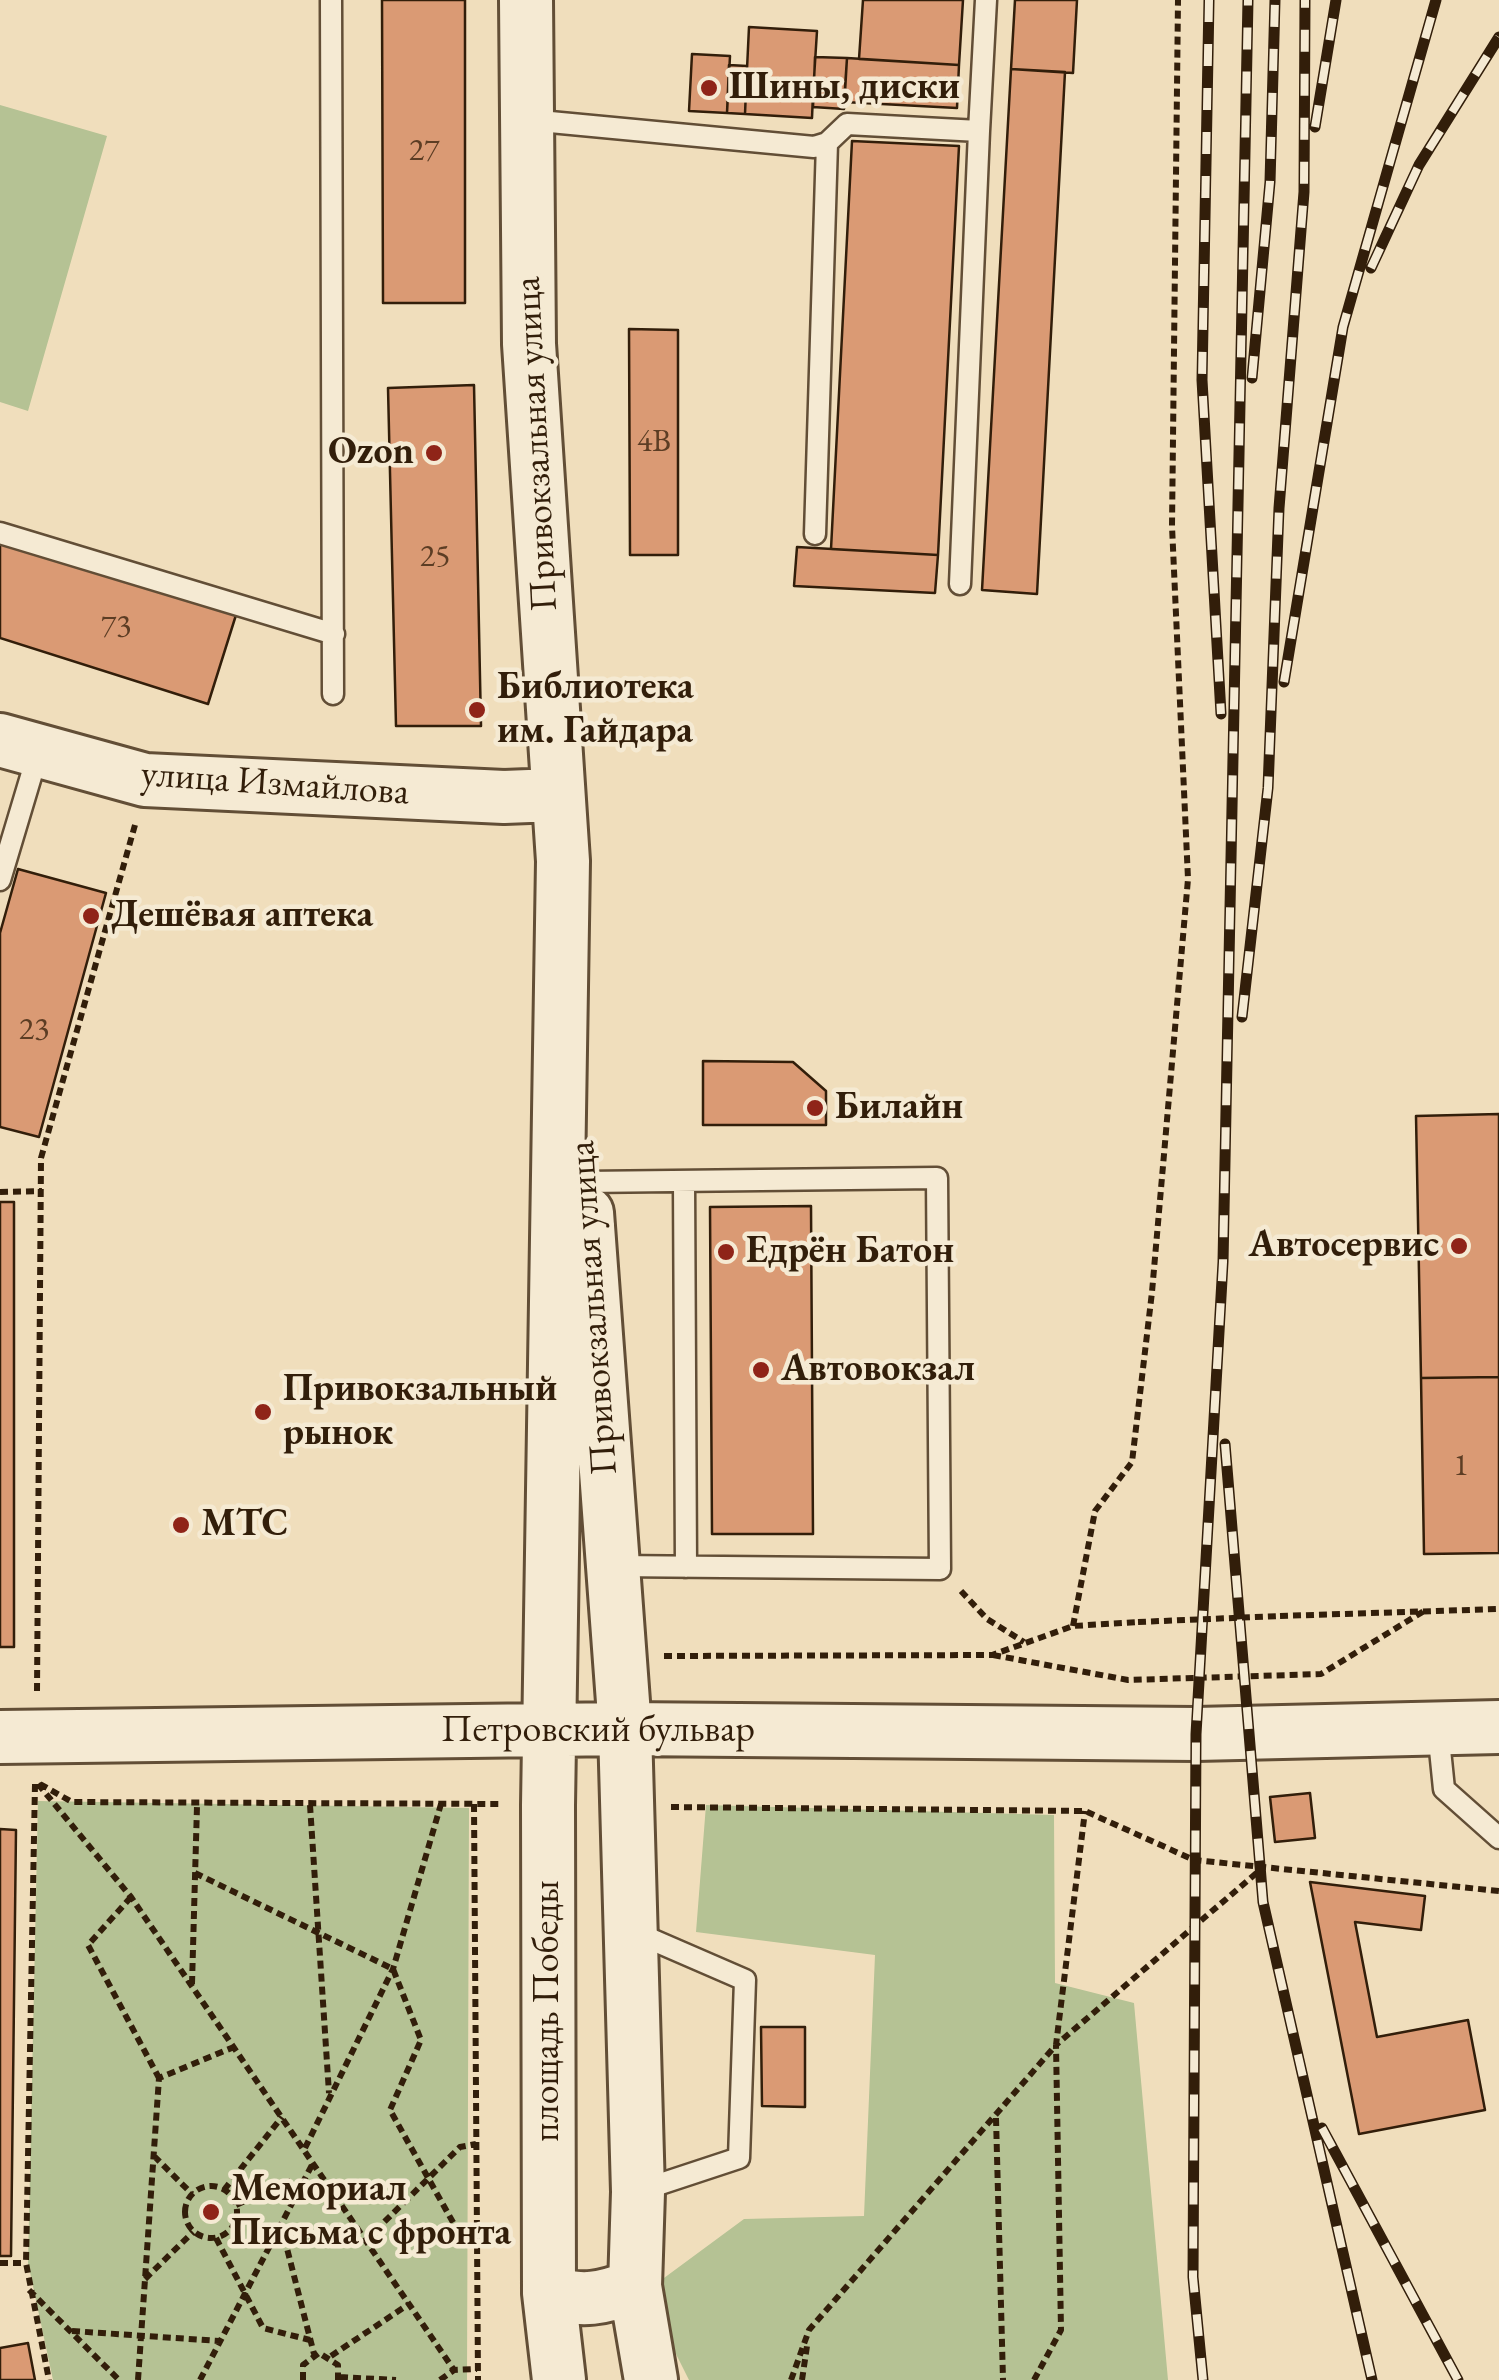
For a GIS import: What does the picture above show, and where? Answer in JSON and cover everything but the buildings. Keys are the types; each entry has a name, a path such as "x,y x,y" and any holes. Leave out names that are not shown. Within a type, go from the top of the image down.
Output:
{"street":[{"name":"Привокзальная улица","path":"526,0 529,344 555,795 625,1729"},
{"name":"улица Измайлова","path":"20,746 145,780 504,797 555,795"},
{"name":"Привокзальная улица","path":"548,1730 563,888"},
{"name":"Петровский бульвар","path":"24,1751 548,1730 1196,1734 1499,1727"},
{"path":"625,1729 638,2192 635,2286 651,2380"},
{"name":"площадь Победы","path":"548,1730 549,2292 559,2380"},
{"path":"549,2292 580,2301 600,2299 635,2286"}],"lane":[{"path":"331,0 334,694"},
{"path":"960,584 986,0"},
{"path":"528,120 814,147 827,144 847,124 979,131"},
{"path":"814,534 827,144"},
{"path":"0,533 334,634"},
{"path":"0,880 20,746"},
{"path":"585,1182 937,1178 940,1568 613,1566"},
{"path":"684,1181 686,1567"},
{"path":"1438,1728 1444,1789 1499,1838"},
{"path":"631,1930 745,1980 739,2158 638,2192"}],"path":[{"path":"1072,1626 1095,1512 1132,1462 1152,1292 1188,879 1172,526 1178,0"},
{"path":"49,2380 26,2264 24,1751 41,1158 135,825"},
{"path":"0,1192 42,1191"},
{"path":"940,1568 987,1620 1026,1643"},
{"path":"992,1654 1072,1626 1499,1610"},
{"path":"620,1656 992,1654 1128,1680 1320,1674 1424,1612"},
{"path":"24,1751 72,1802 197,1806 548,1805"},
{"path":"24,1751 132,1897 454,2370"},
{"path":"304,2149 393,1970 441,1804"},
{"path":"474,1804 478,2380"},
{"path":"310,1805 330,2094"},
{"path":"192,1985 197,1806"},
{"path":"626,1806 1085,1811 1194,1860 1260,1870 1499,1890"},
{"path":"1034,2380 1061,2330 1056,2044 1085,1811"},
{"path":"791,2380 809,2330 1056,2044 1260,1870"},
{"path":"195,1873 393,1970 422,2040 390,2110 459,2233 476,2234"},
{"path":"132,1897 88,1944 159,2078 138,2380"},
{"path":"159,2078 234,2047"},
{"path":"224,2190 282,2116"},
{"path":"996,2117 1003,2380"},
{"path":"366,2240 460,2147 476,2144"},
{"path":"153,2155 192,2194"},
{"path":"200,2380 314,2163"},
{"path":"236,2205 290,2181 300,2184"},
{"path":"193,2232 185,2215 192,2194 206,2186 224,2190 236,2205 234,2224 216,2238"},
{"path":"281,2223 314,2354"},
{"path":"145,2279 193,2232"},
{"path":"193,2232 216,2238 263,2328 310,2340"},
{"path":"0,2263 26,2264"},
{"path":"28,2289 120,2380"},
{"path":"314,2354 330,2356 410,2304"},
{"path":"802,2380 809,2330"},
{"path":"72,2331 220,2340"},
{"path":"304,2380 303,2365 314,2354"},
{"path":"330,2356 338,2365 339,2378 396,2380"},
{"path":"440,2380 454,2370 477,2368"}],"green space":[{"path":"0,105 107,136 28,411 0,402"},
{"path":"38,1801 469,1808 467,2380 53,2380 28,2263"},
{"path":"706,1805 1054,1815 1055,1983 1134,2003 1168,2380 689,2380 645,2292 744,2219 864,2216 875,1955 696,1932"}],"railway":[{"path":"1209,0 1202,380 1221,714"},
{"path":"1203,2380 1193,2277 1196,1734 1223,1262 1248,0"},
{"path":"1252,378 1270,182 1275,0"},
{"path":"1242,1017 1268,788 1279,508 1304,192 1305,0"},
{"path":"1315,127 1336,0"},
{"path":"1284,682 1343,327 1436,0"},
{"path":"1371,268 1419,165 1499,37"},
{"path":"1225,1444 1263,1902 1372,2380"},
{"path":"1322,2128 1458,2380"}],"place":[{"name":"Шины, диски","path":"709,88"},
{"name":"Ozon","path":"434,453"},
{"name":"Библиотека им. Гайдара","path":"477,710"},
{"name":"Дешёвая аптека","path":"91,916"},
{"name":"Билайн","path":"815,1108"},
{"name":"Автосервис","path":"1459,1246"},
{"name":"Едрён Батон","path":"726,1252"},
{"name":"Автовокзал","path":"761,1370"},
{"name":"Привокзальный рынок","path":"263,1412"},
{"name":"МТС","path":"181,1525"},
{"name":"Мемориал Письма с фронта","path":"211,2212"}]}
